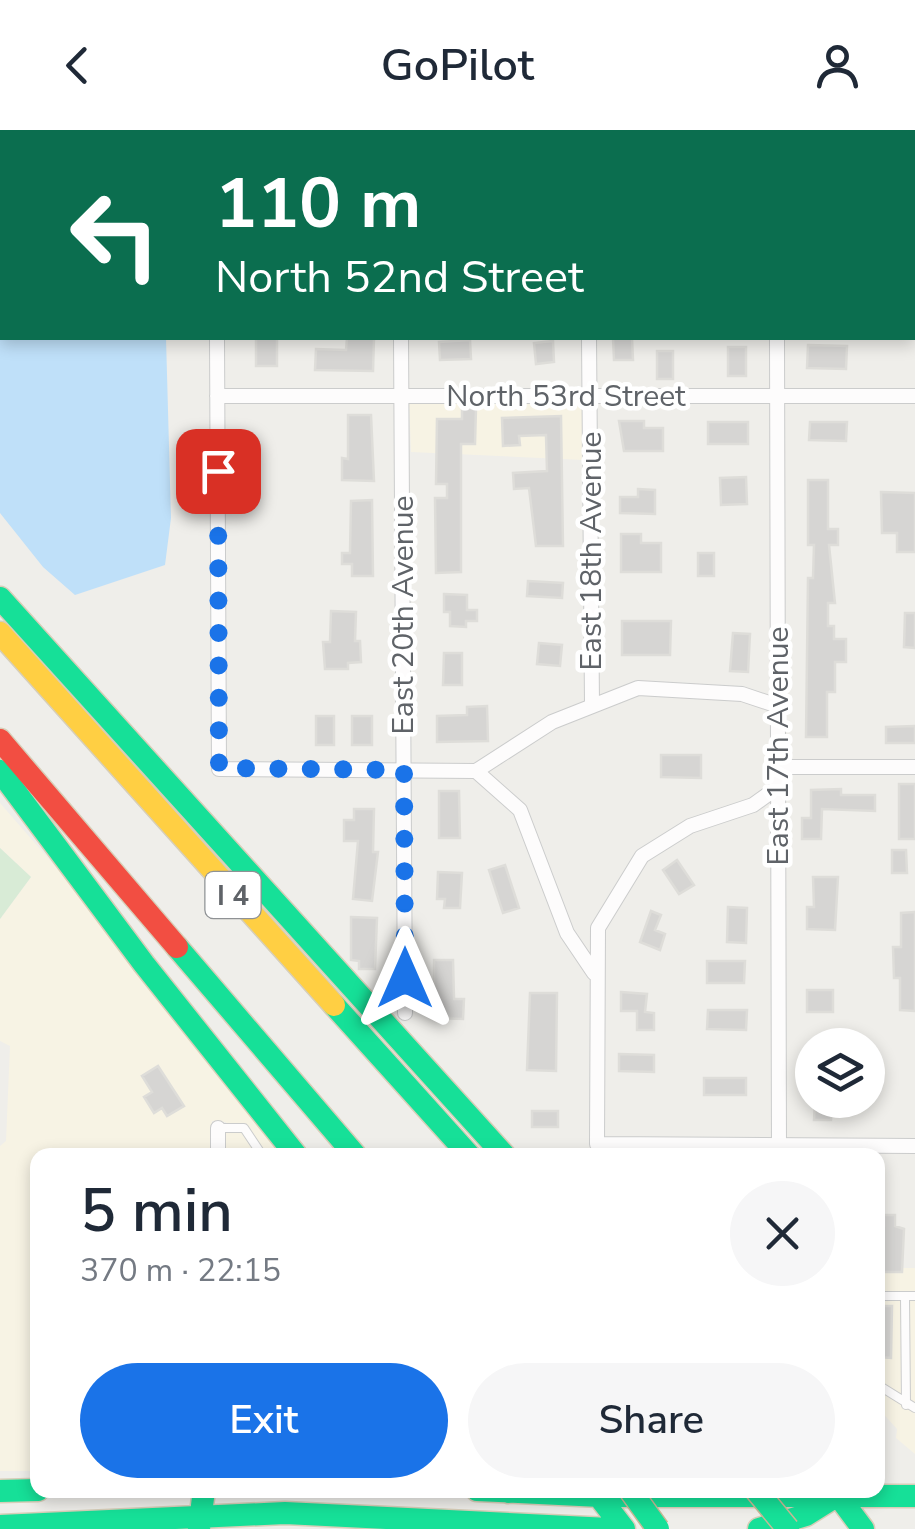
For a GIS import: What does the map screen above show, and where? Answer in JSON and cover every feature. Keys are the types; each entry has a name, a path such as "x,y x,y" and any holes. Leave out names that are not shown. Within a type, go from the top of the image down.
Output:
{"main road":[{"path":"0,598 498,1148"},
{"name":"I 4","path":"0,633 462,1148"},
{"name":"I 4","path":"0,740 349,1148"},
{"path":"0,771 144,964 290,1148"},
{"path":"0,1491 30,1490"},
{"path":"885,1495 915,1496"},
{"path":"601,1498 624,1529"},
{"path":"636,1498 658,1529"},
{"path":"763,1498 788,1529"},
{"path":"758,1529 806,1515 829,1498"},
{"path":"840,1498 863,1529"},
{"path":"0,1526 270,1521 608,1529"}],"street":[{"path":"217,340 219,768 476,771 552,722 638,688 742,694 778,706"},
{"name":"East 20th Avenue","path":"401,340 405,1013"},
{"name":"East 18th Avenue","path":"589,340 592,704"},
{"name":"East 17th Avenue","path":"777,340 779,1148"},
{"name":"North 53rd Street","path":"217,396 915,396"},
{"path":"778,768 915,767"},
{"path":"476,771 520,810 568,933 594,974"},
{"path":"718,1148 597,1144 594,974 598,928 642,856 690,826 754,805 778,787"},
{"path":"568,933 598,928"},
{"path":"218,1128 218,1148"},
{"path":"847,1148 915,1146"}],"lane":[{"path":"218,1128 244,1128 257,1148"},
{"path":"910,1296 910,1406"},
{"path":"885,1390 910,1406"}],"shaded area":[{"path":"409,402 582,402 583,460 411,452"},
{"path":"0,803 108,927 282,1148 225,1148 226,1122 212,1121 211,1148 30,1148 30,1471 0,1471 0,1146 6,1141 10,1046 0,1041 0,919 31,877 0,848"},
{"path":"885,1268 915,1268 915,1454 896,1438 897,1429 885,1416"}],"green space":[{"path":"0,848 31,877 0,919"}],"water":[{"path":"0,340 166,340 171,518 165,565 75,595 43,567 0,513"}],"building":[{"path":"256,340 277,340 277,366 256,366"},
{"path":"347,340 374,340 373,371 315,370 316,349 346,350"},
{"path":"470,340 471,359 440,360 439,342"},
{"path":"613,340 632,340 633,360 614,360"},
{"path":"553,341 554,362 536,364 534,343"},
{"path":"808,345 847,346 846,369 807,368"},
{"path":"728,347 746,347 746,376 728,376"},
{"path":"657,351 673,351 673,379 657,379"},
{"path":"462,408 476,408 475,444 461,444 461,572 436,573 435,498 447,498 447,484 436,484 437,419 462,419"},
{"path":"348,415 371,415 374,481 342,480 342,458 348,459"},
{"path":"561,416 563,546 536,546 529,488 514,489 513,473 547,471 546,435 519,436 520,445 503,446 502,418"},
{"path":"619,421 644,421 644,428 663,428 663,451 624,451"},
{"path":"708,422 748,422 748,444 708,444"},
{"path":"810,422 847,422 846,441 809,440"},
{"path":"746,477 747,504 721,505 720,478"},
{"path":"808,480 828,480 828,529 838,529 838,545 829,545 835,603 828,603 828,626 834,626 834,639 846,639 846,662 835,662 835,692 827,692 827,737 806,737 808,578 813,578 814,545 808,545"},
{"path":"638,489 655,490 655,514 620,513 620,497 638,497"},
{"path":"881,492 915,493 915,552 897,552 897,533 882,533"},
{"path":"372,500 373,576 352,576 352,564 342,564 342,553 350,553 351,501"},
{"path":"621,534 641,534 641,543 661,543 661,572 621,572"},
{"path":"698,553 714,553 714,576 698,576"},
{"path":"528,581 563,583 562,598 527,596"},
{"path":"444,594 467,595 467,610 477,610 477,621 466,621 466,627 450,626 450,612 444,612"},
{"path":"331,611 356,612 355,641 360,641 361,662 348,663 348,669 325,669 323,642 330,642"},
{"path":"905,613 915,613 915,648 904,647"},
{"path":"622,621 671,621 670,655 622,655"},
{"path":"733,633 750,634 748,672 730,671"},
{"path":"539,643 562,645 560,666 537,664"},
{"path":"444,653 462,653 462,685 443,685"},
{"path":"487,706 488,741 437,742 437,716 467,715 467,707"},
{"path":"316,716 334,716 334,745 316,745"},
{"path":"352,716 372,716 372,745 352,745"},
{"path":"915,726 915,743 886,743 886,727"},
{"path":"661,755 701,755 701,778 661,777"},
{"path":"899,784 915,784 915,839 899,839"},
{"path":"841,789 841,795 875,795 875,811 822,809 821,839 802,839 802,818 811,818 811,790"},
{"path":"439,791 459,791 460,838 439,838"},
{"path":"354,809 374,809 373,852 378,852 372,901 353,899 358,841 344,841 344,820 354,820"},
{"path":"892,850 906,850 907,873 892,873"},
{"path":"677,860 694,885 679,894 663,870"},
{"path":"505,865 519,908 503,913 489,870"},
{"path":"438,872 462,873 460,908 444,908 445,899 437,899"},
{"path":"813,877 838,877 835,930 807,929 807,907 814,907"},
{"path":"728,907 747,908 746,943 727,942"},
{"path":"651,911 661,915 655,930 665,934 660,950 640,942"},
{"path":"915,912 915,1011 900,1010 900,978 894,978 893,947 901,947 901,913"},
{"path":"351,917 377,918 375,969 359,969 359,961 351,960"},
{"path":"434,960 453,960 454,999 464,999 463,1019 434,1018"},
{"path":"707,961 745,961 744,983 707,983"},
{"path":"807,990 833,990 833,1012 807,1012"},
{"path":"621,992 647,994 645,1012 654,1013 654,1030 637,1030 637,1011 621,1011"},
{"path":"530,993 557,993 556,1071 527,1070"},
{"path":"708,1010 747,1010 746,1030 707,1029"},
{"path":"619,1054 654,1055 654,1072 619,1071"},
{"path":"158,1066 184,1106 167,1116 162,1108 154,1113 144,1097 152,1092 142,1076"},
{"path":"704,1078 746,1078 746,1095 704,1095"},
{"path":"532,1111 558,1111 558,1127 532,1127"},
{"path":"885,1215 895,1215 895,1226 904,1229 902,1272 885,1272"},
{"path":"885,1306 892,1306 891,1358 885,1358"}],"traffic: fast":[{"path":"0,598 498,1148"},
{"path":"0,771 144,964 290,1148"},
{"path":"177,947 349,1148"},
{"path":"334,1005 463,1148"},
{"path":"0,1491 30,1490"},
{"path":"885,1496 915,1496"},
{"path":"199,1529 203,1498"},
{"path":"600,1498 624,1529"},
{"path":"636,1498 658,1529"},
{"path":"763,1498 788,1529"},
{"path":"759,1529 806,1515 833,1498"},
{"path":"840,1498 863,1529"},
{"path":"0,1526 285,1513 609,1529"}],"traffic: slow":[{"path":"0,633 334,1005"}],"traffic: jam":[{"path":"0,740 177,947"}],"route":[{"path":"218,471 219,768 404,770 405,978"}]}
